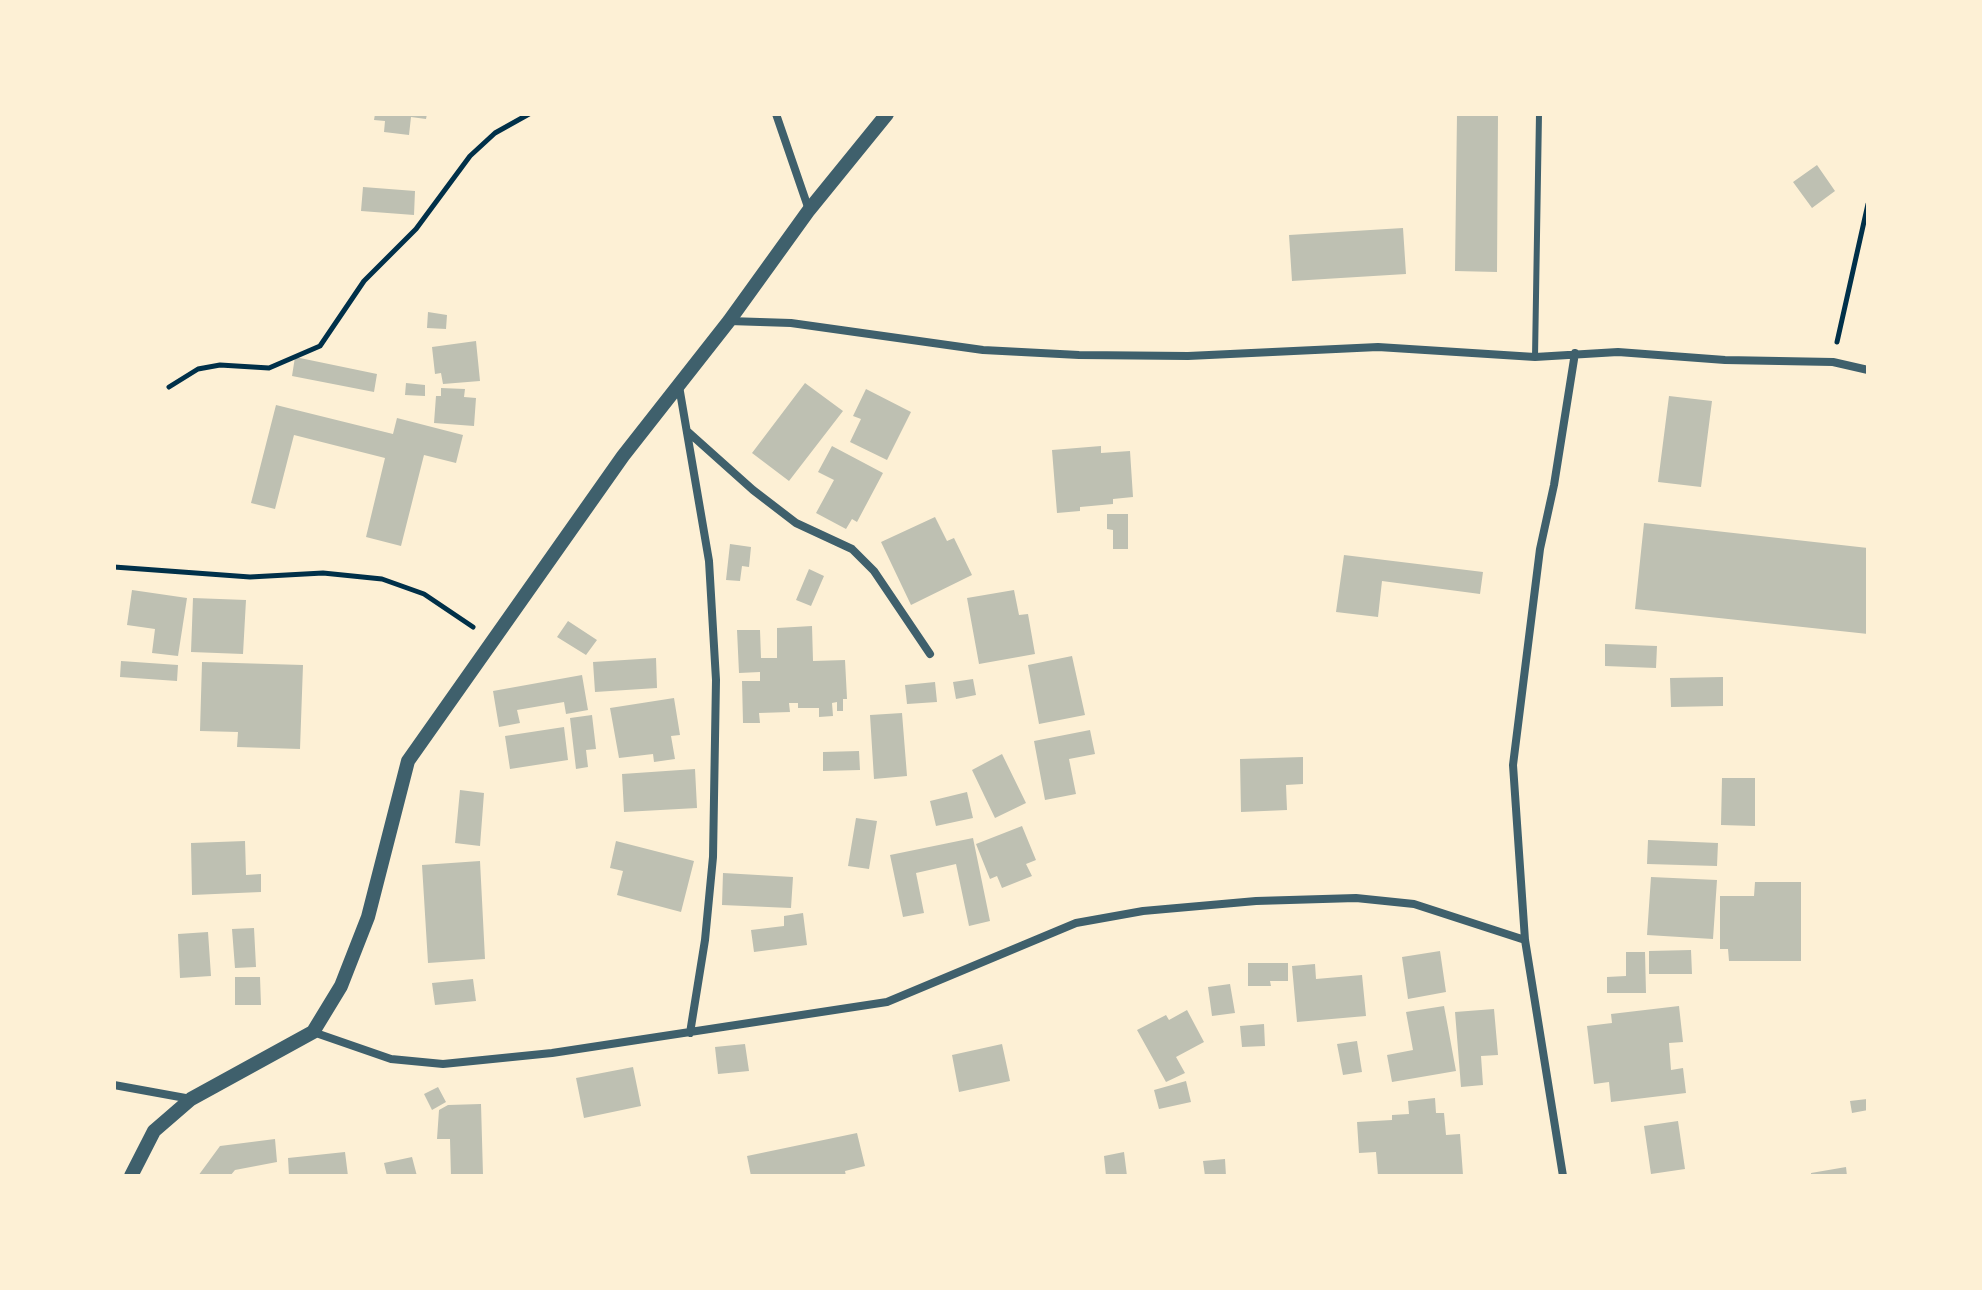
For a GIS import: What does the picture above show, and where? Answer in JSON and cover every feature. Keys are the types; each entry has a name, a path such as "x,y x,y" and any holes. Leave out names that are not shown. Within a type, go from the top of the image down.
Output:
{"street":[{"path":"776,114 809,210"},
{"path":"131,1176 154,1131 191,1099 313,1032 341,986 368,917 408,761 623,456 729,321 809,210 887,114"},
{"path":"729,321 791,323 983,350 1051,354 1188,356 1378,347 1535,357 1575,353 1833,362 1868,370"},
{"path":"1563,1176 1525,940 1513,765 1540,549 1554,485 1575,353"},
{"path":"679,385 709,561 716,680 713,857 705,940 690,1033"},
{"path":"686,430 753,490 796,523 852,549 874,571 930,654"},
{"path":"313,1032 391,1059 443,1064 690,1033 887,1002 1076,923 1143,911 1256,901 1356,898 1414,904 1525,940"},
{"path":"114,1085 191,1099"}],"lane":[{"path":"1535,357 1539,114"}],"path":[{"path":"169,387 198,369 220,365 269,368 320,346 364,281 416,229 470,156 495,133 529,114"},
{"path":"1833,362 1868,204"},
{"path":"114,567 250,577 323,573 382,579 424,594 494,640"}],"building":[{"path":"375,114 427,114 426,119 411,117 409,135 384,132 385,121 374,120"},
{"path":"1457,114 1498,114 1497,272 1455,271"},
{"path":"1817,165 1835,191 1812,208 1793,182"},
{"path":"363,187 415,191 414,215 361,211"},
{"path":"1403,228 1406,274 1292,281 1289,235"},
{"path":"428,312 447,315 446,329 427,328"},
{"path":"476,341 480,381 443,384 441,373 435,374 432,347"},
{"path":"295,357 377,374 374,392 292,376"},
{"path":"406,383 425,385 425,396 405,395"},
{"path":"805,383 843,411 789,481 752,453"},
{"path":"441,388 465,389 464,397 476,398 474,426 434,423 436,396 441,396"},
{"path":"866,389 911,412 887,460 850,442 861,419 853,416"},
{"path":"1669,396 1712,401 1701,487 1658,482"},
{"path":"276,405 393,434 397,418 463,435 456,463 424,455 401,546 366,537 385,458 294,435 275,509 251,503"},
{"path":"832,446 883,473 857,522 852,519 846,529 816,513 834,480 818,472"},
{"path":"1101,446 1101,453 1130,451 1133,497 1113,499 1113,504 1080,507 1080,511 1057,513 1052,450"},
{"path":"1107,514 1128,514 1128,549 1113,549 1113,530 1107,529"},
{"path":"935,517 947,541 954,538 972,575 911,605 881,542"},
{"path":"1644,523 1868,548 1868,634 1635,609"},
{"path":"730,544 751,547 749,567 742,566 740,581 726,580"},
{"path":"1344,555 1483,572 1480,594 1382,581 1378,617 1336,612"},
{"path":"809,569 824,576 811,606 796,600"},
{"path":"132,590 187,598 178,656 152,653 155,629 127,625"},
{"path":"1014,590 1019,615 1028,614 1035,654 979,664 967,598"},
{"path":"193,598 246,600 243,654 191,652"},
{"path":"568,621 597,640 586,655 557,637"},
{"path":"812,626 813,661 845,660 847,699 843,699 843,711 837,711 837,702 832,703 833,716 819,717 819,708 798,708 798,703 789,703 790,712 759,713 760,723 743,723 742,681 760,681 760,672 739,673 737,630 760,630 761,658 777,658 777,628"},
{"path":"1605,644 1657,646 1656,668 1605,666"},
{"path":"1072,656 1085,715 1039,724 1028,665"},
{"path":"656,658 657,688 595,692 593,662"},
{"path":"121,661 178,665 177,681 120,677"},
{"path":"202,662 303,665 300,749 237,747 238,732 200,731"},
{"path":"582,675 588,710 566,714 564,702 517,710 520,723 499,727 493,691"},
{"path":"1723,677 1723,706 1671,707 1670,678"},
{"path":"973,679 976,695 956,699 953,682"},
{"path":"935,682 937,702 907,704 905,685"},
{"path":"674,698 680,735 671,736 675,759 654,762 653,754 619,758 610,708"},
{"path":"902,713 907,776 874,779 870,715"},
{"path":"592,715 596,749 586,750 588,767 576,769 570,718"},
{"path":"564,727 568,760 510,769 505,736"},
{"path":"1090,730 1095,754 1069,759 1076,794 1045,800 1034,741"},
{"path":"859,751 860,770 823,771 823,752"},
{"path":"1002,754 1026,803 995,818 972,770"},
{"path":"1303,757 1303,784 1286,785 1287,810 1241,812 1240,759"},
{"path":"695,769 697,808 624,812 622,774"},
{"path":"1722,778 1755,778 1755,826 1721,825"},
{"path":"460,790 484,793 480,846 455,843"},
{"path":"967,792 973,818 936,826 930,801"},
{"path":"856,818 877,821 869,869 848,866"},
{"path":"1022,826 1036,860 1026,864 1032,876 1002,888 997,876 990,879 976,844"},
{"path":"973,838 990,921 969,926 956,864 916,873 924,913 903,917 890,855"},
{"path":"1648,840 1718,843 1717,866 1647,864"},
{"path":"245,841 246,875 261,874 261,892 192,895 191,843"},
{"path":"616,841 694,861 681,912 617,895 623,871 610,868"},
{"path":"480,861 485,959 428,963 422,865"},
{"path":"723,873 793,877 791,908 722,905"},
{"path":"1651,877 1717,880 1713,939 1647,935"},
{"path":"1755,882 1801,882 1801,961 1729,961 1728,949 1720,949 1720,896 1754,896"},
{"path":"803,913 807,945 754,952 751,930 784,926 784,916"},
{"path":"254,928 256,967 235,968 232,929"},
{"path":"208,932 211,976 180,978 178,934"},
{"path":"1691,950 1692,974 1649,974 1649,951"},
{"path":"1440,951 1446,992 1408,999 1402,957"},
{"path":"1626,952 1645,952 1646,993 1607,993 1607,977 1626,976"},
{"path":"1248,963 1288,963 1288,981 1270,981 1271,986 1248,986"},
{"path":"1315,964 1316,979 1362,975 1366,1016 1297,1022 1292,966"},
{"path":"235,977 260,977 261,1005 235,1005"},
{"path":"473,979 476,1001 435,1005 432,983"},
{"path":"1230,984 1235,1013 1212,1016 1208,987"},
{"path":"1444,1006 1456,1071 1392,1082 1387,1055 1413,1050 1406,1012"},
{"path":"1679,1006 1683,1042 1669,1043 1671,1070 1683,1068 1686,1093 1611,1102 1609,1082 1594,1084 1587,1026 1612,1023 1611,1014"},
{"path":"1494,1009 1498,1055 1481,1056 1483,1085 1461,1087 1455,1012"},
{"path":"1187,1010 1204,1042 1176,1057 1185,1073 1166,1082 1137,1030 1166,1015 1169,1020"},
{"path":"1264,1024 1265,1046 1242,1047 1240,1026"},
{"path":"1357,1041 1362,1072 1343,1075 1337,1044"},
{"path":"745,1044 749,1071 718,1074 715,1047"},
{"path":"1002,1044 1010,1081 959,1092 952,1055"},
{"path":"633,1067 641,1106 584,1118 576,1078"},
{"path":"1186,1081 1191,1102 1159,1109 1154,1090"},
{"path":"438,1087 446,1102 432,1110 424,1094"},
{"path":"1435,1098 1436,1113 1444,1113 1446,1135 1460,1134 1463,1175 1378,1176 1376,1152 1359,1153 1357,1122 1392,1120 1392,1115 1409,1114 1408,1101"},
{"path":"1867,1099 1868,1110 1852,1113 1850,1101"},
{"path":"481,1104 483,1175 451,1176 450,1139 437,1139 439,1110 448,1105"},
{"path":"1678,1121 1685,1169 1651,1174 1644,1126"},
{"path":"857,1133 865,1166 845,1171 846,1176 751,1176 747,1156"},
{"path":"275,1139 277,1162 235,1170 230,1176 198,1176 220,1146"},
{"path":"345,1152 348,1176 289,1176 288,1158"},
{"path":"1124,1152 1127,1176 1106,1176 1104,1156"},
{"path":"412,1157 417,1176 387,1176 384,1163"},
{"path":"1225,1159 1226,1176 1205,1176 1203,1161"},
{"path":"1846,1167 1847,1176 1811,1176 1811,1173"}]}
